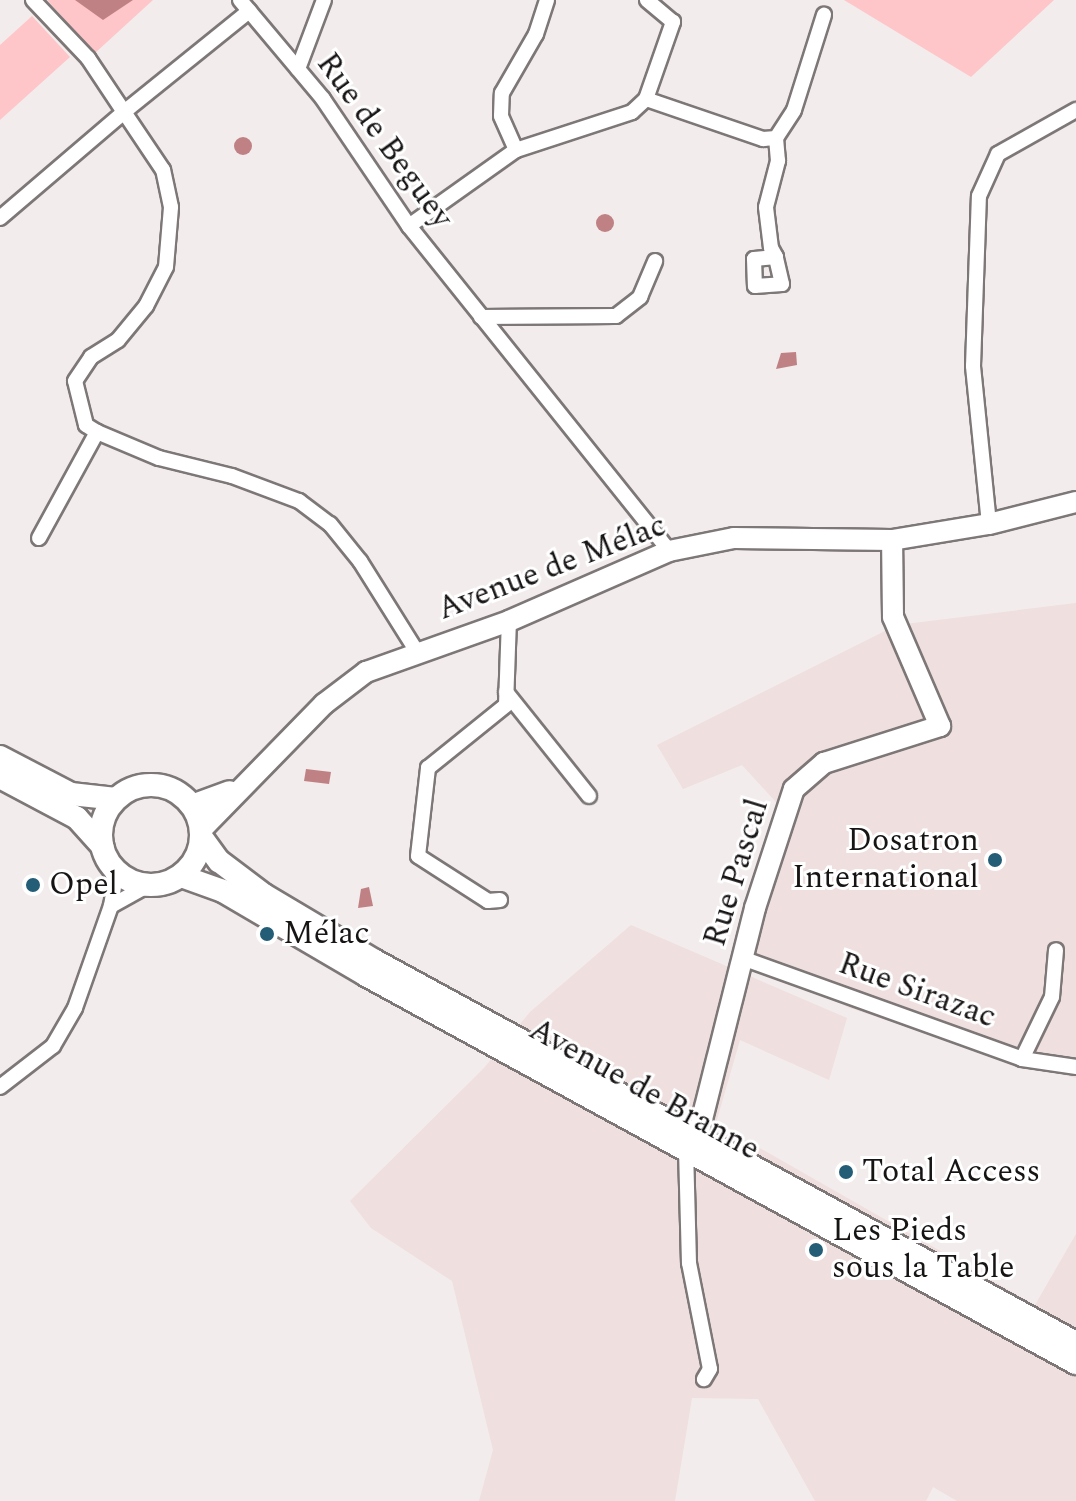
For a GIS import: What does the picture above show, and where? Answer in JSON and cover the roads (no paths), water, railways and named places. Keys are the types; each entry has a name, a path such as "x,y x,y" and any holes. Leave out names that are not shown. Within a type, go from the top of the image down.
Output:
{"main road":[{"path":"0,757 71,794 116,799"},
{"path":"0,777 77,818 118,873 147,886 181,876 199,853 202,834 192,805 180,794 156,786 130,789 116,799 104,821 105,853"},
{"name":"Avenue de Branne","path":"202,834 219,861 276,902 1076,1363"},
{"name":"Avenue de Branne","path":"181,876 223,891 366,975 1076,1343"}],"street":[{"path":"33,0 88,58 163,170 170,222 166,267 146,306 118,340 91,357 75,381 86,425 159,458 232,476 299,501 330,524 360,561 417,652"},
{"path":"298,69 324,0"},
{"path":"516,150 501,116 502,93 536,34 547,0"},
{"path":"409,226 516,150 632,112 646,99 673,22 647,0"},
{"path":"0,218 244,6"},
{"name":"Rue de Beguey","path":"244,6 298,69 409,226 669,551"},
{"path":"776,257 766,207 778,161 776,138 794,110 824,15"},
{"path":"646,99 763,139 776,138"},
{"path":"989,524 973,366 979,196 998,154 1076,110"},
{"path":"481,317 616,316 640,297 655,261"},
{"path":"39,538 97,432"},
{"name":"Avenue de Mélac","path":"202,834 238,788 324,704 366,672 509,621 669,551 762,536 892,540 989,524 1076,502"},
{"name":"Rue Pascal","path":"692,1142 742,958 794,789 824,763 940,726 893,617 892,540"},
{"path":"500,900 488,901 418,856 428,768 506,705 509,621"},
{"path":"506,692 589,796"},
{"name":"Avenue de Mélac","path":"192,805 238,788"},
{"path":"0,1087 53,1046 75,1008 111,906 115,881 105,853"},
{"path":"111,906 147,886"},
{"path":"1022,1059 1052,997 1056,950"},
{"name":"Rue Sirazac","path":"742,958 1022,1059 1076,1067"},
{"path":"692,1142 689,1263 710,1369 704,1379"}],"place":[{"name":"Dosatron International","path":"995,860"},
{"name":"Opel","path":"33,885"},
{"name":"Mélac","path":"267,934"},
{"name":"Total Access","path":"846,1172"},
{"name":"Les Pieds sous la Table","path":"816,1250"}]}
